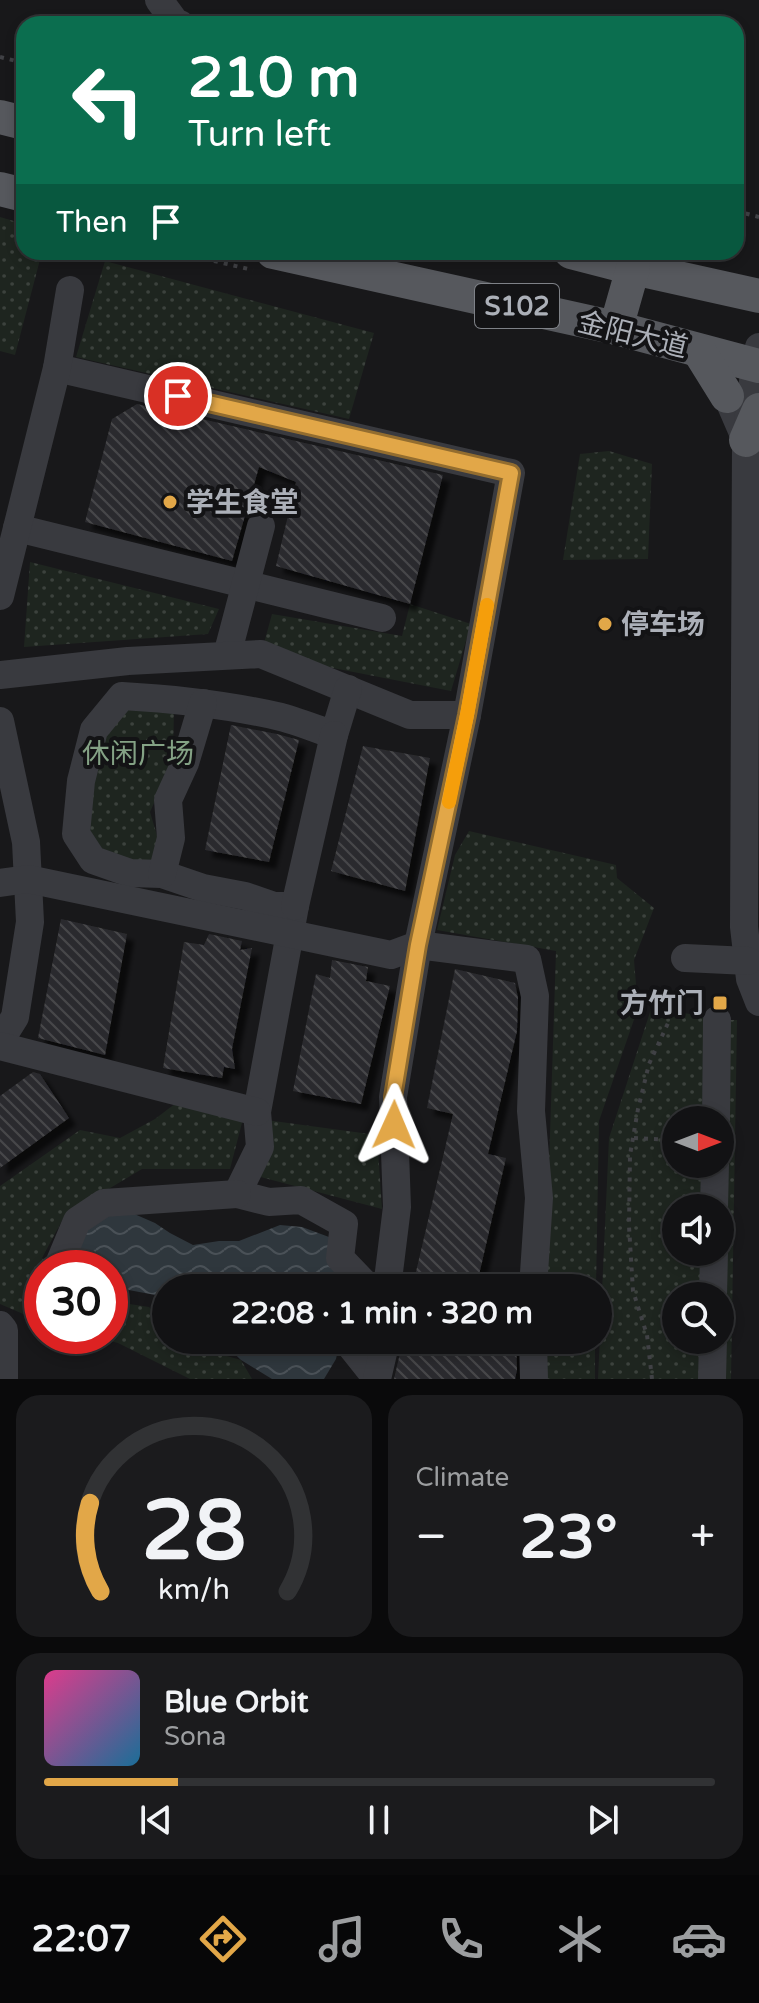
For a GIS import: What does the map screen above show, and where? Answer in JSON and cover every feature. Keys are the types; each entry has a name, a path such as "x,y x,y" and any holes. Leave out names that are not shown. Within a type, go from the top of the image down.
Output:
{"main road":[{"name":"金阳大道","path":"309,260 616,328 699,351 758,359"},
{"name":"S102","path":"602,260 759,296"},
{"path":"616,328 633,268"},
{"path":"699,351 727,396"}],"street":[{"path":"0,596 57,368 70,290"},
{"path":"758,359 752,425 744,927 750,979 759,1002"},
{"path":"57,368 511,473 467,715 418,945 393,1097 397,1207 387,1274"},
{"path":"727,396 752,425"},
{"path":"227,655 261,526"},
{"path":"17,528 382,618"},
{"path":"0,675 128,661 261,654 410,715 467,715"},
{"path":"237,1194 260,1147 257,1112 292,920 334,735 348,689"},
{"path":"292,920 274,906 245,896 203,888 162,874 130,873 93,860 76,834 81,781 94,730 122,696 203,703 283,718 334,735"},
{"path":"162,874 171,838 168,800 185,763 203,703"},
{"path":"0,721 26,842 14,881 30,922 15,1017 0,1043 257,1112"},
{"path":"14,881 292,920 391,955 418,945 527,959 535,996 531,1111 539,1198 534,1274"},
{"path":"685,958 748,961"},
{"path":"716,1106 717,1020"},
{"path":"65,1250 77,1221 104,1203 237,1194 269,1202 301,1200 344,1224 340,1258 355,1274"},
{"path":"0,1325 4,1330 4,1379"},
{"path":"357,1354 377,1379"},
{"path":"377,1379 383,1354"},
{"path":"533,1354 534,1379"},
{"path":"712,1379 713,1354"}],"path":[{"path":"652,1379 647,1335 633,1291 629,1226 630,1155 649,1064 669,1021"},
{"path":"633,1138 662,1139"}],"green space":[{"path":"0,217 16,222 16,260 40,260 15,355 0,351"},
{"path":"105,261 374,333 349,419 76,357"},
{"path":"609,451 652,464 648,559 563,560 580,454"},
{"path":"30,562 219,609 208,634 24,647"},
{"path":"410,604 471,624 451,691 261,654 272,614 402,636"},
{"name":"休闲广场","path":"140,701 174,707 173,761 150,812 164,859 141,866 94,847 86,819 90,789 102,760 107,729 121,712"},
{"path":"469,831 616,865 617,878 654,908 634,960 638,1008 599,1121 596,1274 545,1274 556,951 437,930 455,855"},
{"path":"652,1006 717,1020 737,1020 734,1200 734,1194 662,1194 662,1266 733,1266 733,1282 662,1282 662,1354 731,1354 731,1379 598,1379 599,1354 612,1354 612,1274 603,1274 609,1138"},
{"path":"176,1103 243,1119 230,1169 142,1169 65,1215 46,1250 24,1250 24,1314 0,1304 0,1186 80,1130 120,1138 155,1119"},
{"path":"266,1120 377,1135 382,1209 253,1175"},
{"path":"128,1304 152,1310 152,1354 220,1354 241,1360 252,1379 190,1379 128,1348"},
{"path":"541,1354 595,1354 595,1379 540,1379"}],"water":[{"path":"108,1211 132,1213 193,1245 239,1241 280,1225 302,1227 329,1237 340,1258 343,1274 152,1274 152,1294 128,1290 128,1250 69,1250 79,1229"},
{"path":"235,1354 337,1354 324,1379 272,1379"}],"building":[{"name":"学生食堂","path":"137,404 443,475 410,604 276,566 296,482 259,467 232,561 85,522 112,419"},
{"path":"231,725 299,740 269,862 205,850"},
{"path":"363,746 430,758 405,891 331,871"},
{"path":"61,919 127,934 105,1055 38,1038"},
{"path":"209,934 242,941 240,950 252,948 232,1049 235,1069 224,1067 222,1078 163,1068 184,942 204,945"},
{"path":"332,960 368,967 366,981 390,986 361,1104 293,1091 316,974 330,978"},
{"path":"455,969 515,983 517,1031 488,1154 506,1158 479,1274 415,1274 453,1114 427,1108"},
{"path":"33,1072 40,1074 69,1118 0,1168 0,1096"},
{"path":"400,1354 516,1354 515,1379 394,1379"}],"slow traffic":[{"path":"449,802 487,605"}],"place":[{"name":"学生食堂","path":"170,502"},
{"name":"停车场","path":"605,624"},
{"name":"方竹门","path":"720,1003"}],"route":[{"path":"178,396 511,473 467,715 418,945 393,1097 394,1125"}]}
